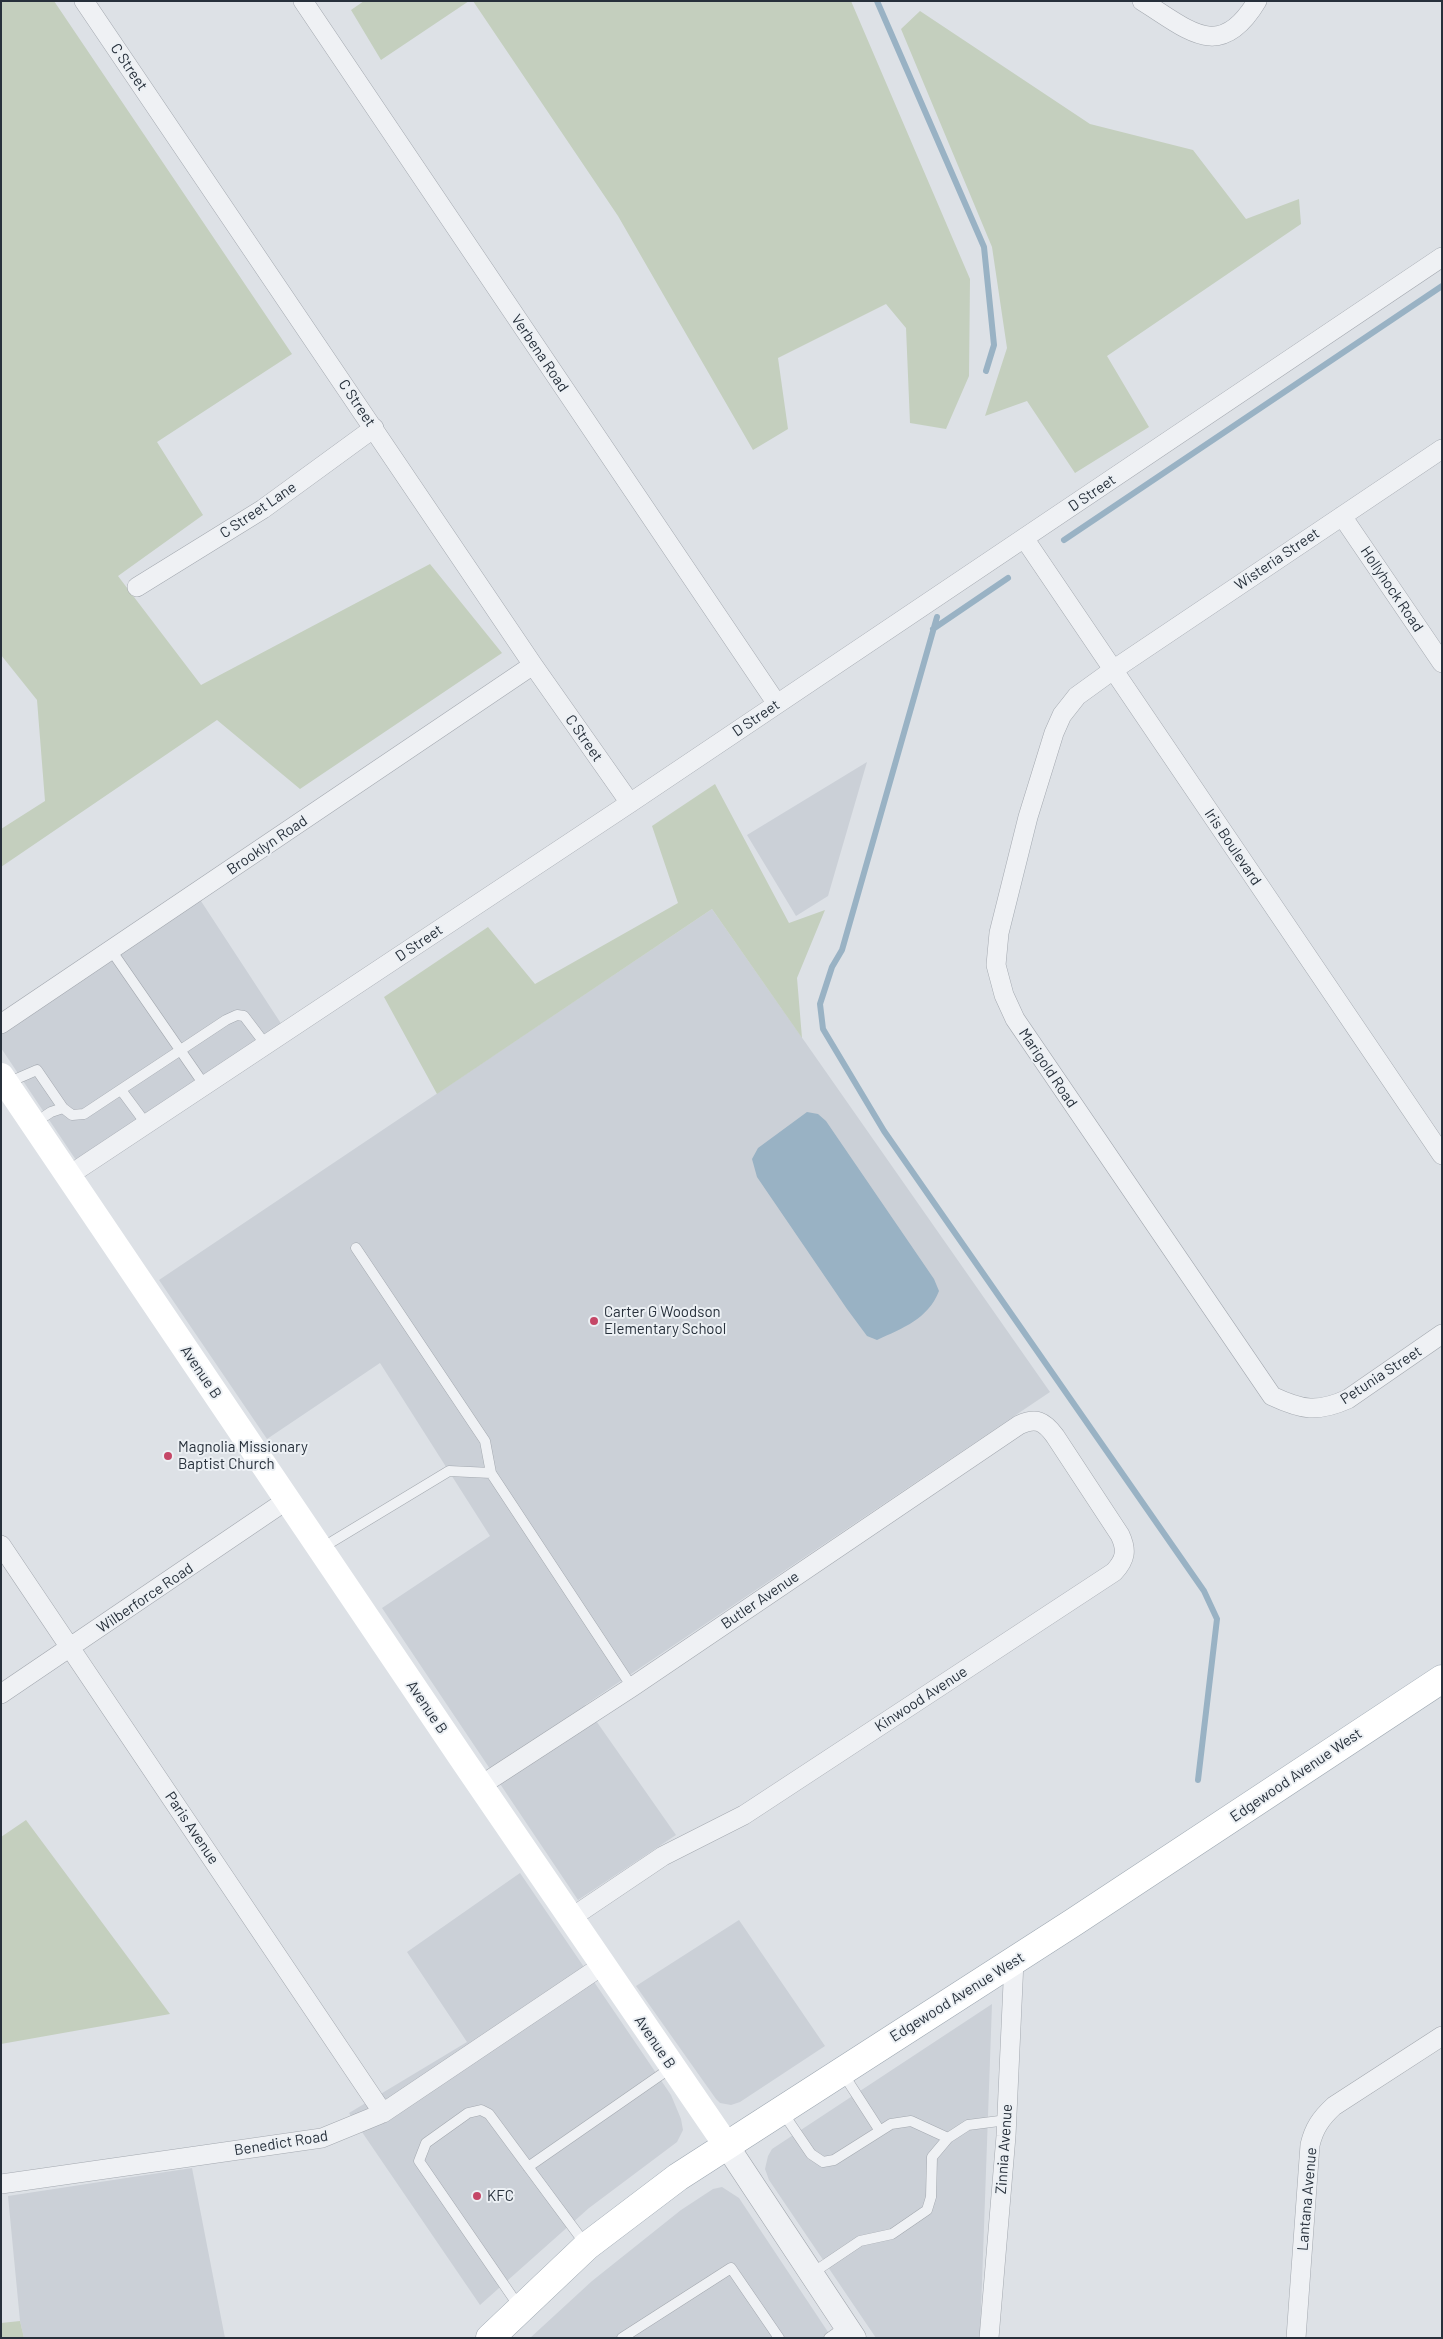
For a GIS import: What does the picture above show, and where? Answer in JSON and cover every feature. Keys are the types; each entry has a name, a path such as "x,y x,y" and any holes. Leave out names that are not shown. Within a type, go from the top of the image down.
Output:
{"main road":[{"name":"Avenue B","path":"4,1080 480,1786 727,2146"},
{"name":"Edgewood Avenue West","path":"490,2338 587,2246 678,2177 1014,1961 1442,1679"}],"street":[{"name":"C Street","path":"84,1 533,665 630,803"},
{"name":"Verbena Road","path":"303,1 777,704"},
{"path":"1142,1 1192,32 1207,37 1221,36 1236,29 1246,19 1257,1"},
{"name":"D Street","path":"68,1176 630,803 1442,257"},
{"name":"C Street Lane","path":"137,587 263,509 374,428"},
{"name":"Wisteria Street","path":"1113,670 1442,449"},
{"name":"Hollyhock Road","path":"1342,516 1442,663"},
{"name":"Iris Boulevard","path":"1024,538 1442,1155"},
{"name":"Brooklyn Road","path":"1,1024 533,665"},
{"name":"Marigold Road","path":"1113,670 1077,696 1062,715 1054,733 1028,816 999,933 996,965 1004,995 1015,1019 1272,1396 1295,1407 1317,1409"},
{"name":"Petunia Street","path":"1317,1409 1348,1399 1442,1334"},
{"name":"Butler Avenue","path":"480,1786 632,1687 1019,1426 1029,1420 1040,1420"},
{"name":"Kinwood Avenue","path":"571,1918 663,1856 744,1815 1114,1572 1122,1564 1125,1546 1120,1535 1055,1436 1047,1425 1040,1420"},
{"name":"Wilberforce Road","path":"1,1694 287,1500"},
{"name":"Paris Avenue","path":"1,1545 383,2113"},
{"name":"Zinnia Avenue","path":"990,2338 1007,2120 1014,1961"},
{"name":"Benedict Road","path":"1,2184 322,2138 383,2113 603,1965"},
{"name":"Lantana Avenue","path":"1296,2338 1310,2145 1314,2130 1322,2117 1334,2106 1442,2036"},
{"name":"Avenue B","path":"727,2146 811,2274 843,2334"}],"lane":[{"path":"111,950 205,1086"},
{"path":"4,1080 36,1070 63,1108 72,1115 84,1114 226,1020 237,1015 244,1016 266,1045"},
{"path":"121,1090 147,1125"},
{"path":"33,1124 51,1112 63,1108"},
{"path":"356,1248 485,1442 491,1473 632,1687"},
{"path":"320,1550 449,1471 491,1473"},
{"path":"528,2167 672,2068"},
{"path":"842,2071 880,2131"},
{"path":"520,2308 419,2161 426,2143 468,2113 481,2110 489,2114 587,2246"},
{"path":"781,2110 811,2154 823,2162 834,2160 891,2124 911,2121 948,2138"},
{"path":"811,2274 860,2241 892,2234 927,2210 931,2197 932,2157 948,2138 968,2124 1007,2120"},
{"path":"622,2338 731,2268 778,2338"}],"shaded area":[{"path":"867,762 828,896 796,916 747,835"},
{"path":"199,898 282,1025 76,1160 1,1048 1,1032"},
{"name":"Carter G Woodson Elementary School","path":"712,909 1050,1392 585,1705 676,1835 578,1900 382,1608 490,1536 380,1363 267,1439 159,1280"},
{"path":"520,1873 671,2095 681,2119 683,2130 677,2142 589,2208 480,2305 349,2113 467,2042 407,1952"},
{"path":"739,1920 825,2046 740,2102 731,2105 720,2103 716,2099 636,1986"},
{"path":"992,2004 980,2338 876,2338 769,2180 765,2169 768,2156 772,2149"},
{"path":"192,2168 225,2338 24,2338 20,2321 8,2196"},
{"path":"722,2187 739,2198 832,2338 530,2338 592,2281 681,2210 713,2189"}],"green space":[{"path":"1,1 54,1 292,354 157,442 203,515 118,576 201,685 430,564 502,653 300,789 217,720 1,867 1,829 45,801 37,700 1,655"},
{"path":"364,1 469,1 381,60 351,10"},
{"path":"473,1 851,1 970,279 969,376 946,429 910,423 906,328 886,304 778,358 788,429 753,450 618,216"},
{"path":"920,11 1090,124 1193,150 1246,219 1299,199 1301,224 1107,356 1149,427 1075,473 1027,401 985,416 1007,348 992,247 901,29"},
{"path":"715,784 789,923 825,910 797,978 802,1038 712,909 437,1094 384,997 488,927 535,984 678,903 652,826"},
{"path":"26,1820 170,2014 1,2044 1,1837"},
{"path":"20,2321 24,2338 1,2338 1,2323"}],"water":[{"path":"807,1112 818,1114 826,1121 934,1279 939,1291 928,1309 914,1322 877,1340 867,1336 847,1309 757,1177 752,1159 758,1148"}],"waterway":[{"path":"877,1 984,247 994,345 986,371"},
{"path":"1064,540 1442,286"},
{"path":"933,629 1008,578"},
{"path":"937,617 842,950 832,967 820,1004 823,1029 884,1131 1204,1591 1217,1619 1198,1780"}],"place":[{"name":"Carter G Woodson Elementary School","path":"594,1321"},
{"name":"Magnolia Missionary Baptist Church","path":"168,1456"},
{"name":"KFC","path":"477,2196"}]}
